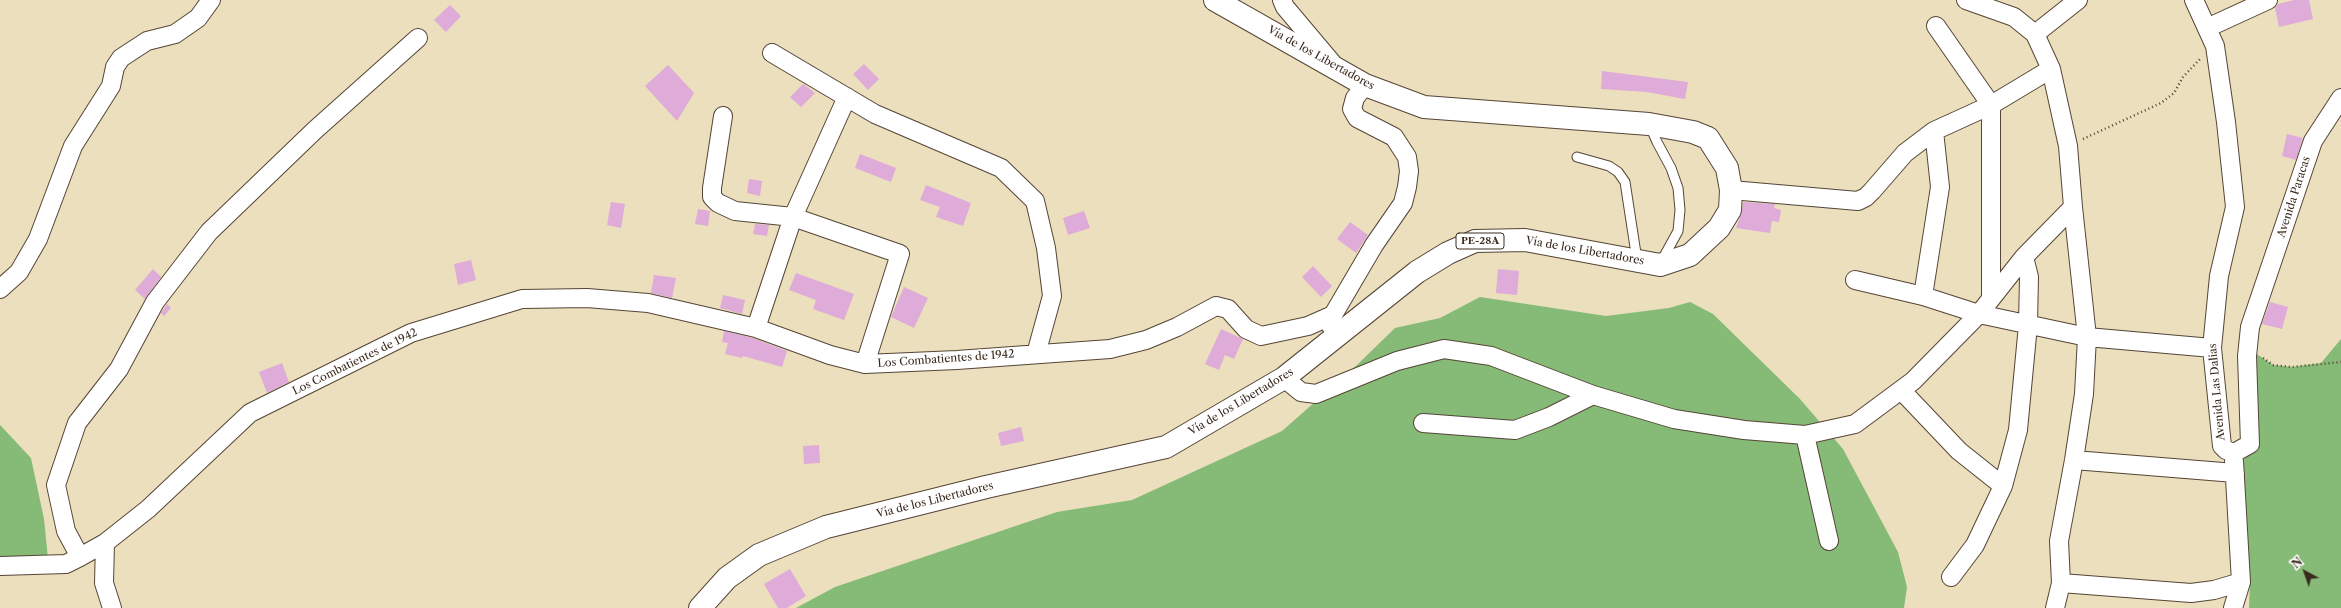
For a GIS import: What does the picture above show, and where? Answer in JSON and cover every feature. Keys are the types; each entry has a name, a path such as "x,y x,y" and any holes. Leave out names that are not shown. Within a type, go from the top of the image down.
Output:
{"highway":[{"name":"Vía de los Libertadores","path":"700,608 727,578 758,555 826,527 986,487 1166,447 1284,378 1330,343 1417,272 1448,253 1475,241 1525,240 1660,265 1690,255 1719,228 1730,210 1731,190 1727,168 1708,138 1693,132 1649,124 1424,107 1365,84 1215,0"}],"street":[{"path":"0,289 19,272 38,239 73,146 111,86 115,67 121,58 147,41 175,34 198,18 211,0"},
{"path":"1282,0 1285,7 1336,67"},
{"path":"1966,0 2014,18 2035,34 2051,69 2068,146 2087,337 2084,394 2074,460 2059,541 2061,583 2055,608"},
{"path":"2035,34 2078,0"},
{"name":"Avenida Las Dalias","path":"2194,0 2215,46 2226,122 2235,207 2219,276 2212,348 2222,446 2226,450 2234,452 2250,444 2248,348 2250,327 2259,301"},
{"path":"2207,28 2266,0"},
{"path":"1936,26 1991,105 1991,297"},
{"path":"80,557 66,531 56,485 77,423 118,369 155,302 209,232 315,130 418,38"},
{"path":"772,53 875,114 1001,168 1035,201 1046,248 1052,296 1036,354"},
{"path":"1731,190 1858,201 1872,192 1905,152 1934,131 1991,105 2051,69"},
{"path":"1330,343 1333,315 1374,245 1403,203 1407,187 1409,171 1407,157 1394,137 1357,118 1352,109 1355,98 1365,84"},
{"path":"756,328 793,217 847,97"},
{"name":"Avenida Paracas","path":"2259,301 2313,141 2341,98"},
{"path":"724,116 712,196 718,203 735,211 793,217 900,254 865,364"},
{"path":"1923,296 1940,187 1934,131"},
{"path":"1284,378 1300,392 1316,394 1397,361 1444,349 1491,356 1593,395 1674,419 1744,430 1805,435 1855,424 1913,381 1979,314 2024,257 2074,207"},
{"path":"1951,577 1975,545 2003,486 2018,430 2028,325 2029,277 2024,257"},
{"path":"1855,280 1923,296 1979,314 2087,337 2212,348"},
{"name":"Los Combatientes de 1942","path":"0,566 66,564 80,557 105,543 148,509 250,413 411,332 522,299 580,298 648,303 756,328 830,355 865,364 957,360 1110,349 1146,340 1177,327 1216,306 1228,309 1246,329 1261,336 1308,326 1333,315"},
{"path":"1901,390 1959,451 2003,486"},
{"path":"1423,423 1515,430 1549,417 1593,395"},
{"path":"1805,435 1829,541"},
{"path":"2233,608 2241,582 2234,452"},
{"path":"2074,460 2234,473"},
{"path":"105,543 104,583 112,608"},
{"path":"2061,583 2191,593 2214,590 2241,582"}],"lane":[{"path":"1649,124 1657,142 1672,168 1678,188 1680,210 1678,231 1660,265"},
{"path":"1577,157 1609,166 1618,172 1625,182 1637,260"}],"path":[{"path":"2068,146 2161,103 2174,93 2184,77 2215,46"},
{"path":"2248,348 2273,365 2292,367 2341,362"}],"green space":[{"path":"1480,297 1606,316 1669,308 1690,302 1713,314 1800,399 1843,449 1898,552 1907,587 1904,608 796,608 835,587 1057,512 1132,500 1282,431 1358,364 1395,328 1440,318"},
{"path":"2341,339 2341,608 2249,608 2250,579 2246,545 2234,487 2250,444 2248,348 2273,365 2292,367 2321,363"},
{"path":"0,425 31,458 44,519 49,569 0,561"}],"building":[{"path":"2294,0 2309,0 2313,19 2279,27 2275,8 2278,4"},
{"path":"450,5 461,16 446,32 434,20"},
{"path":"864,64 879,79 868,90 853,74"},
{"path":"668,65 694,93 677,121 645,86"},
{"path":"1602,71 1688,82 1685,99 1647,92 1601,89"},
{"path":"803,84 815,93 801,107 790,97"},
{"path":"2287,134 2303,138 2296,160 2282,156"},
{"path":"860,154 896,168 891,182 855,168"},
{"path":"749,179 762,181 760,196 747,193"},
{"path":"926,185 971,203 963,226 936,217 940,207 920,200"},
{"path":"611,202 625,204 621,228 607,225"},
{"path":"1743,202 1775,204 1774,208 1781,210 1779,222 1772,221 1770,233 1736,228 1742,211"},
{"path":"698,209 710,211 708,226 695,224"},
{"path":"1084,211 1090,228 1068,235 1063,218"},
{"path":"1350,222 1368,235 1356,253 1337,239"},
{"path":"755,224 769,225 767,236 753,234"},
{"path":"471,260 476,280 458,285 454,264"},
{"path":"1313,266 1332,286 1321,297 1302,277"},
{"path":"153,269 161,277 145,299 135,290"},
{"path":"1498,269 1519,271 1517,295 1496,293"},
{"path":"796,273 854,294 844,320 813,309 816,300 789,290"},
{"path":"654,275 676,278 672,298 651,293"},
{"path":"904,287 928,298 914,328 891,317"},
{"path":"723,295 745,300 742,314 720,308"},
{"path":"2270,302 2288,307 2282,329 2262,324"},
{"path":"167,304 171,308 164,316 161,313"},
{"path":"1221,329 1243,339 1234,359 1225,355 1219,370 1205,364"},
{"path":"724,331 753,338 787,351 782,367 743,356 742,358 725,354 728,343 722,342"},
{"path":"282,363 289,382 267,393 259,372"},
{"path":"1021,427 1024,441 1001,446 998,433"},
{"path":"819,445 820,463 804,464 803,446"},
{"path":"790,569 806,596 787,608 778,608 764,584"}]}
